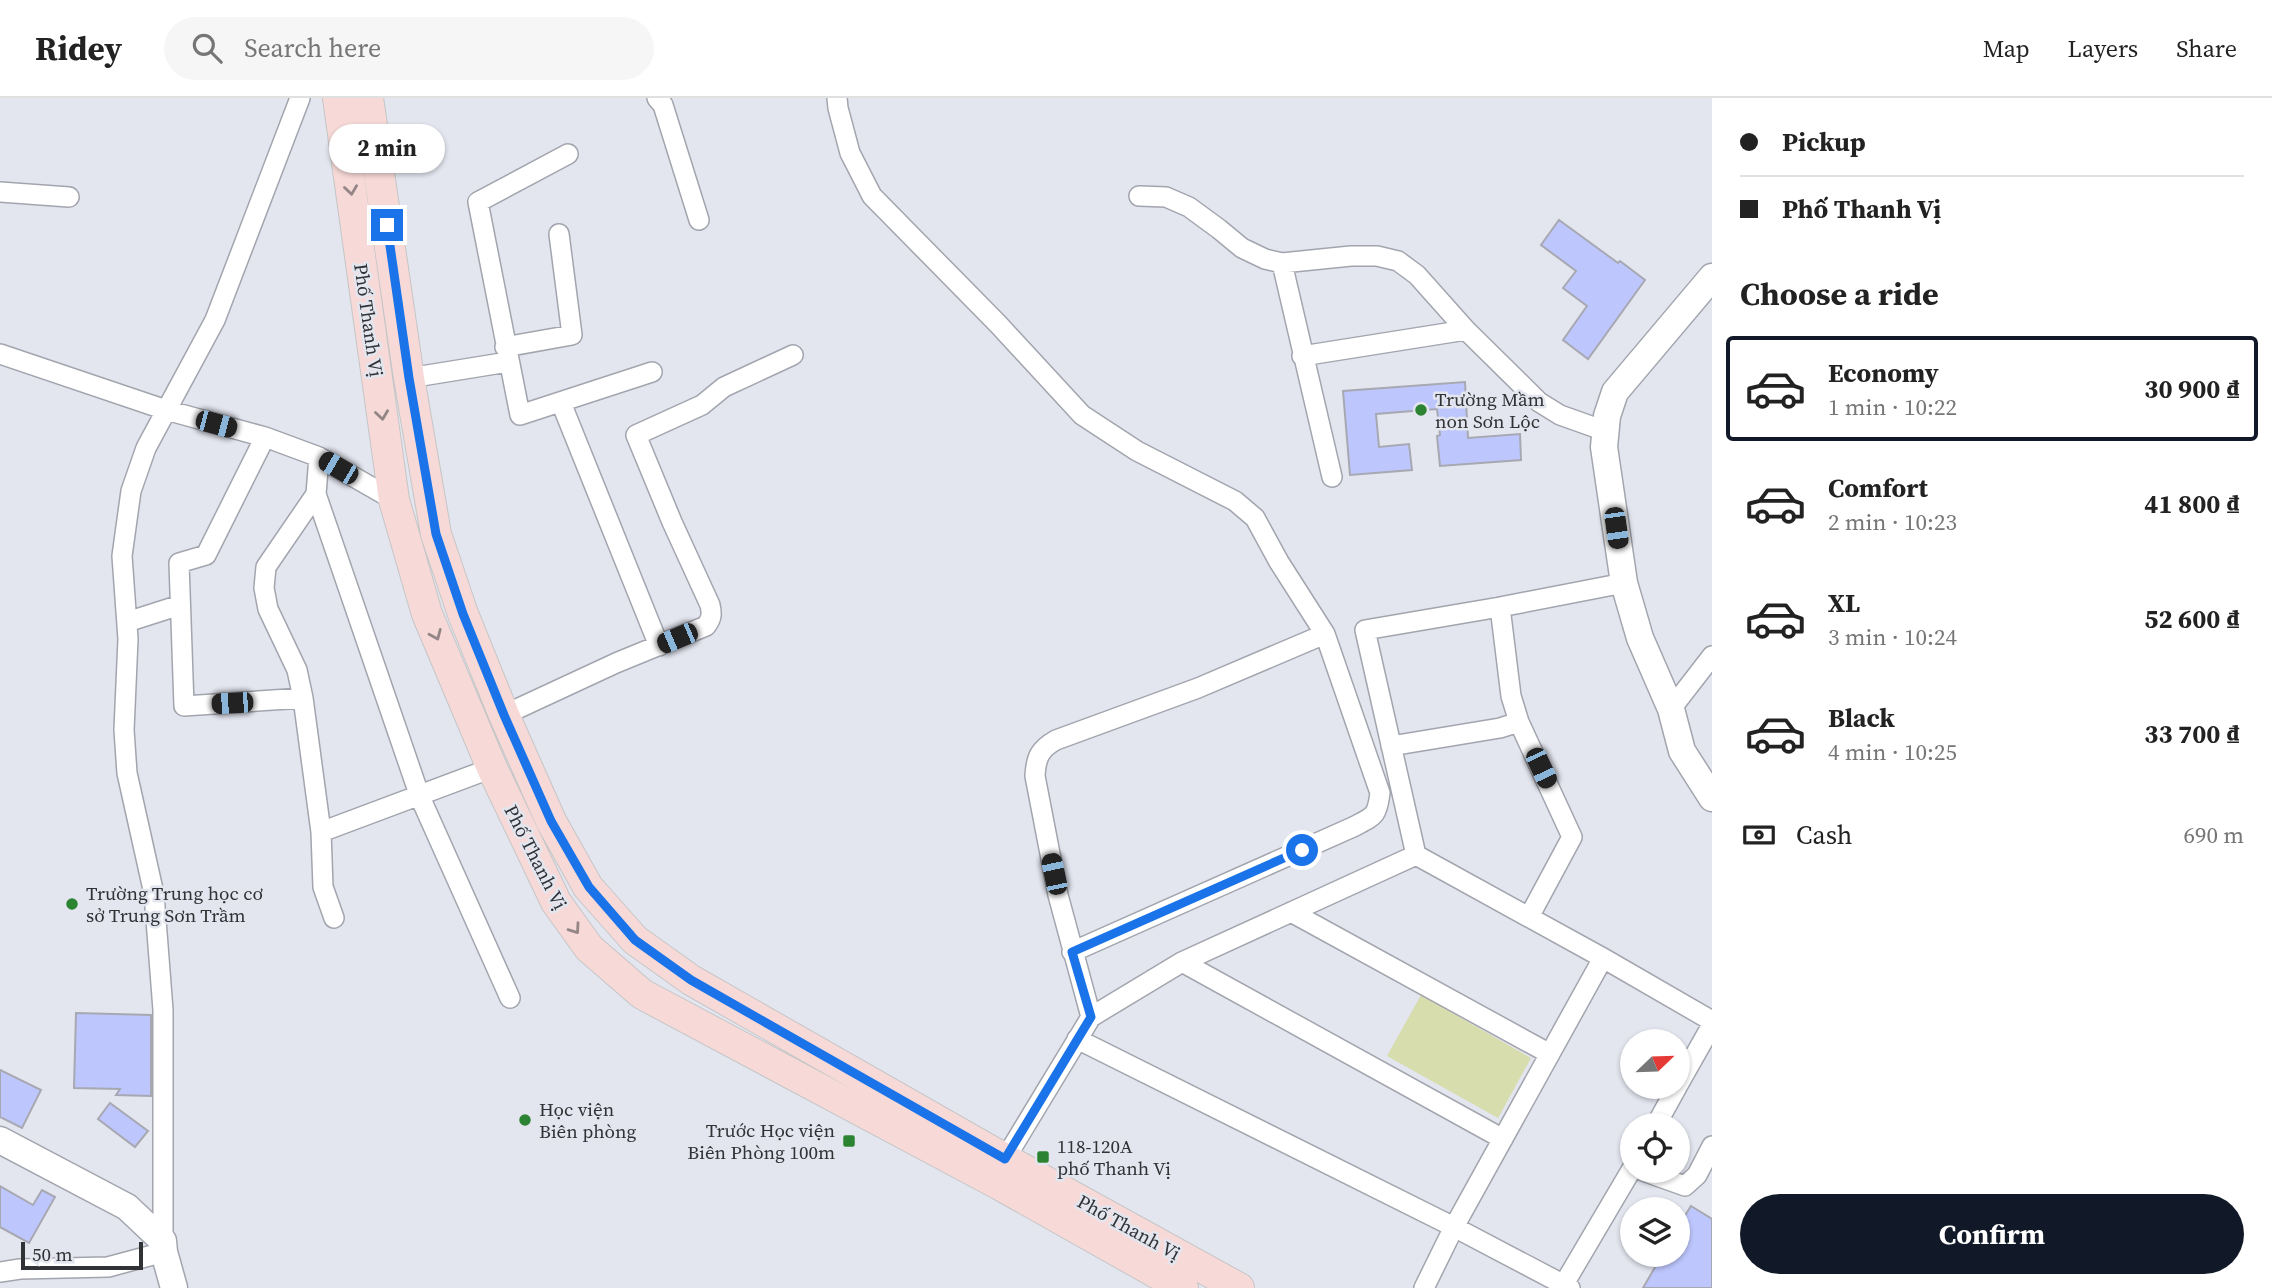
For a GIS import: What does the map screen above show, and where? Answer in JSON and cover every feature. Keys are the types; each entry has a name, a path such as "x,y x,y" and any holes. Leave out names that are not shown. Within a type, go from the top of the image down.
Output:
{"main road":[{"name":"Phố Thanh Vị","path":"338,98 394,500 428,614 492,768 556,902 589,948 642,994 1239,1288"},
{"name":"Phố Thanh Vị","path":"368,98 409,378 436,534 463,614 504,715 551,821 589,887 635,940 691,980 1002,1172 1183,1288"}],"street":[{"path":"174,1288 164,1247 163,1010 154,894 127,773 124,730 127,622 122,556 131,491 146,448 215,320 300,98"},
{"path":"657,98 663,105 699,220"},
{"path":"837,98 850,153 872,196 998,324 1082,415 1137,451 1235,501 1255,518 1279,562 1325,634 1380,793 1378,810 1372,817 1353,827 1072,952"},
{"path":"568,155 478,202 520,415 652,372"},
{"path":"0,192 69,197"},
{"path":"1139,196 1166,197 1189,207 1242,248 1265,259 1282,263 1377,256 1398,261 1417,275 1466,330 1539,402 1560,415 1605,431"},
{"path":"409,378 507,355 572,335 559,234"},
{"path":"1282,263 1332,477"},
{"path":"1712,277 1615,392 1606,416 1604,447 1624,583 1640,638 1671,709 1682,751 1712,798"},
{"path":"1302,356 1466,330"},
{"path":"0,354 166,410 265,437 319,457 394,500"},
{"path":"504,715 706,626 712,615 710,605 636,435 702,405 724,387 793,355"},
{"path":"564,410 659,646"},
{"path":"265,437 206,555 179,563 184,706 303,698"},
{"path":"319,457 316,494 420,797 510,998"},
{"path":"316,494 266,567 264,588 268,609 297,670 303,698 321,832 323,887 334,918"},
{"path":"1624,583 1365,631 1416,855 1603,958 1712,1023 1690,1064"},
{"path":"127,622 180,605"},
{"path":"1500,607 1511,696 1519,722 1572,836 1529,917"},
{"path":"1091,1017 1055,883 1035,776 1035,760 1044,747 1056,740 1198,688 1325,634"},
{"path":"1671,709 1712,656"},
{"path":"1391,746 1500,728 1519,722"},
{"path":"321,832 492,768"},
{"path":"1002,1172 1091,1017 1182,962 1416,855"},
{"path":"1291,912 1550,1054"},
{"path":"1423,1288 1603,958"},
{"path":"1182,962 1503,1139"},
{"path":"1077,1039 1567,1286 1624,1183"},
{"path":"0,1140 127,1207 164,1247"},
{"path":"1690,1181 1697,1175 1712,1146"},
{"path":"0,1272 108,1267 164,1247"}],"green space":[{"path":"1421,995 1531,1058 1498,1118 1387,1056"}],"building":[{"path":"1559,220 1645,280 1588,359 1563,340 1587,306 1563,288 1576,271 1541,245"},
{"path":"1465,382 1468,438 1520,434 1521,460 1440,466 1437,409 1376,414 1379,447 1409,444 1412,470 1350,475 1343,391"},
{"path":"76,1013 151,1015 151,1096 116,1095 120,1089 74,1088"},
{"path":"0,1070 41,1090 22,1128 0,1117"},
{"path":"110,1103 148,1131 135,1147 98,1119"},
{"path":"0,1186 33,1205 42,1190 55,1197 29,1243 0,1227"},
{"path":"1690,1208 1712,1219 1712,1288 1643,1288 1655,1267 1690,1267"}],"place":[{"name":"Trường Mầm non Sơn Lộc","path":"1421,410"},
{"name":"Trường Trung học cơ sở Trung Sơn Trầm","path":"72,904"},
{"name":"Học viện Biên phòng","path":"525,1120"},
{"name":"Trước Học viện Biên Phòng 100m","path":"849,1141"},
{"name":"118-120A phố Thanh Vị","path":"1043,1157"}],"route":[{"path":"387,225 409,378 436,534 463,614 551,821 589,887 635,940 691,980 1005,1159 1091,1017 1072,952 1302,850"}]}
